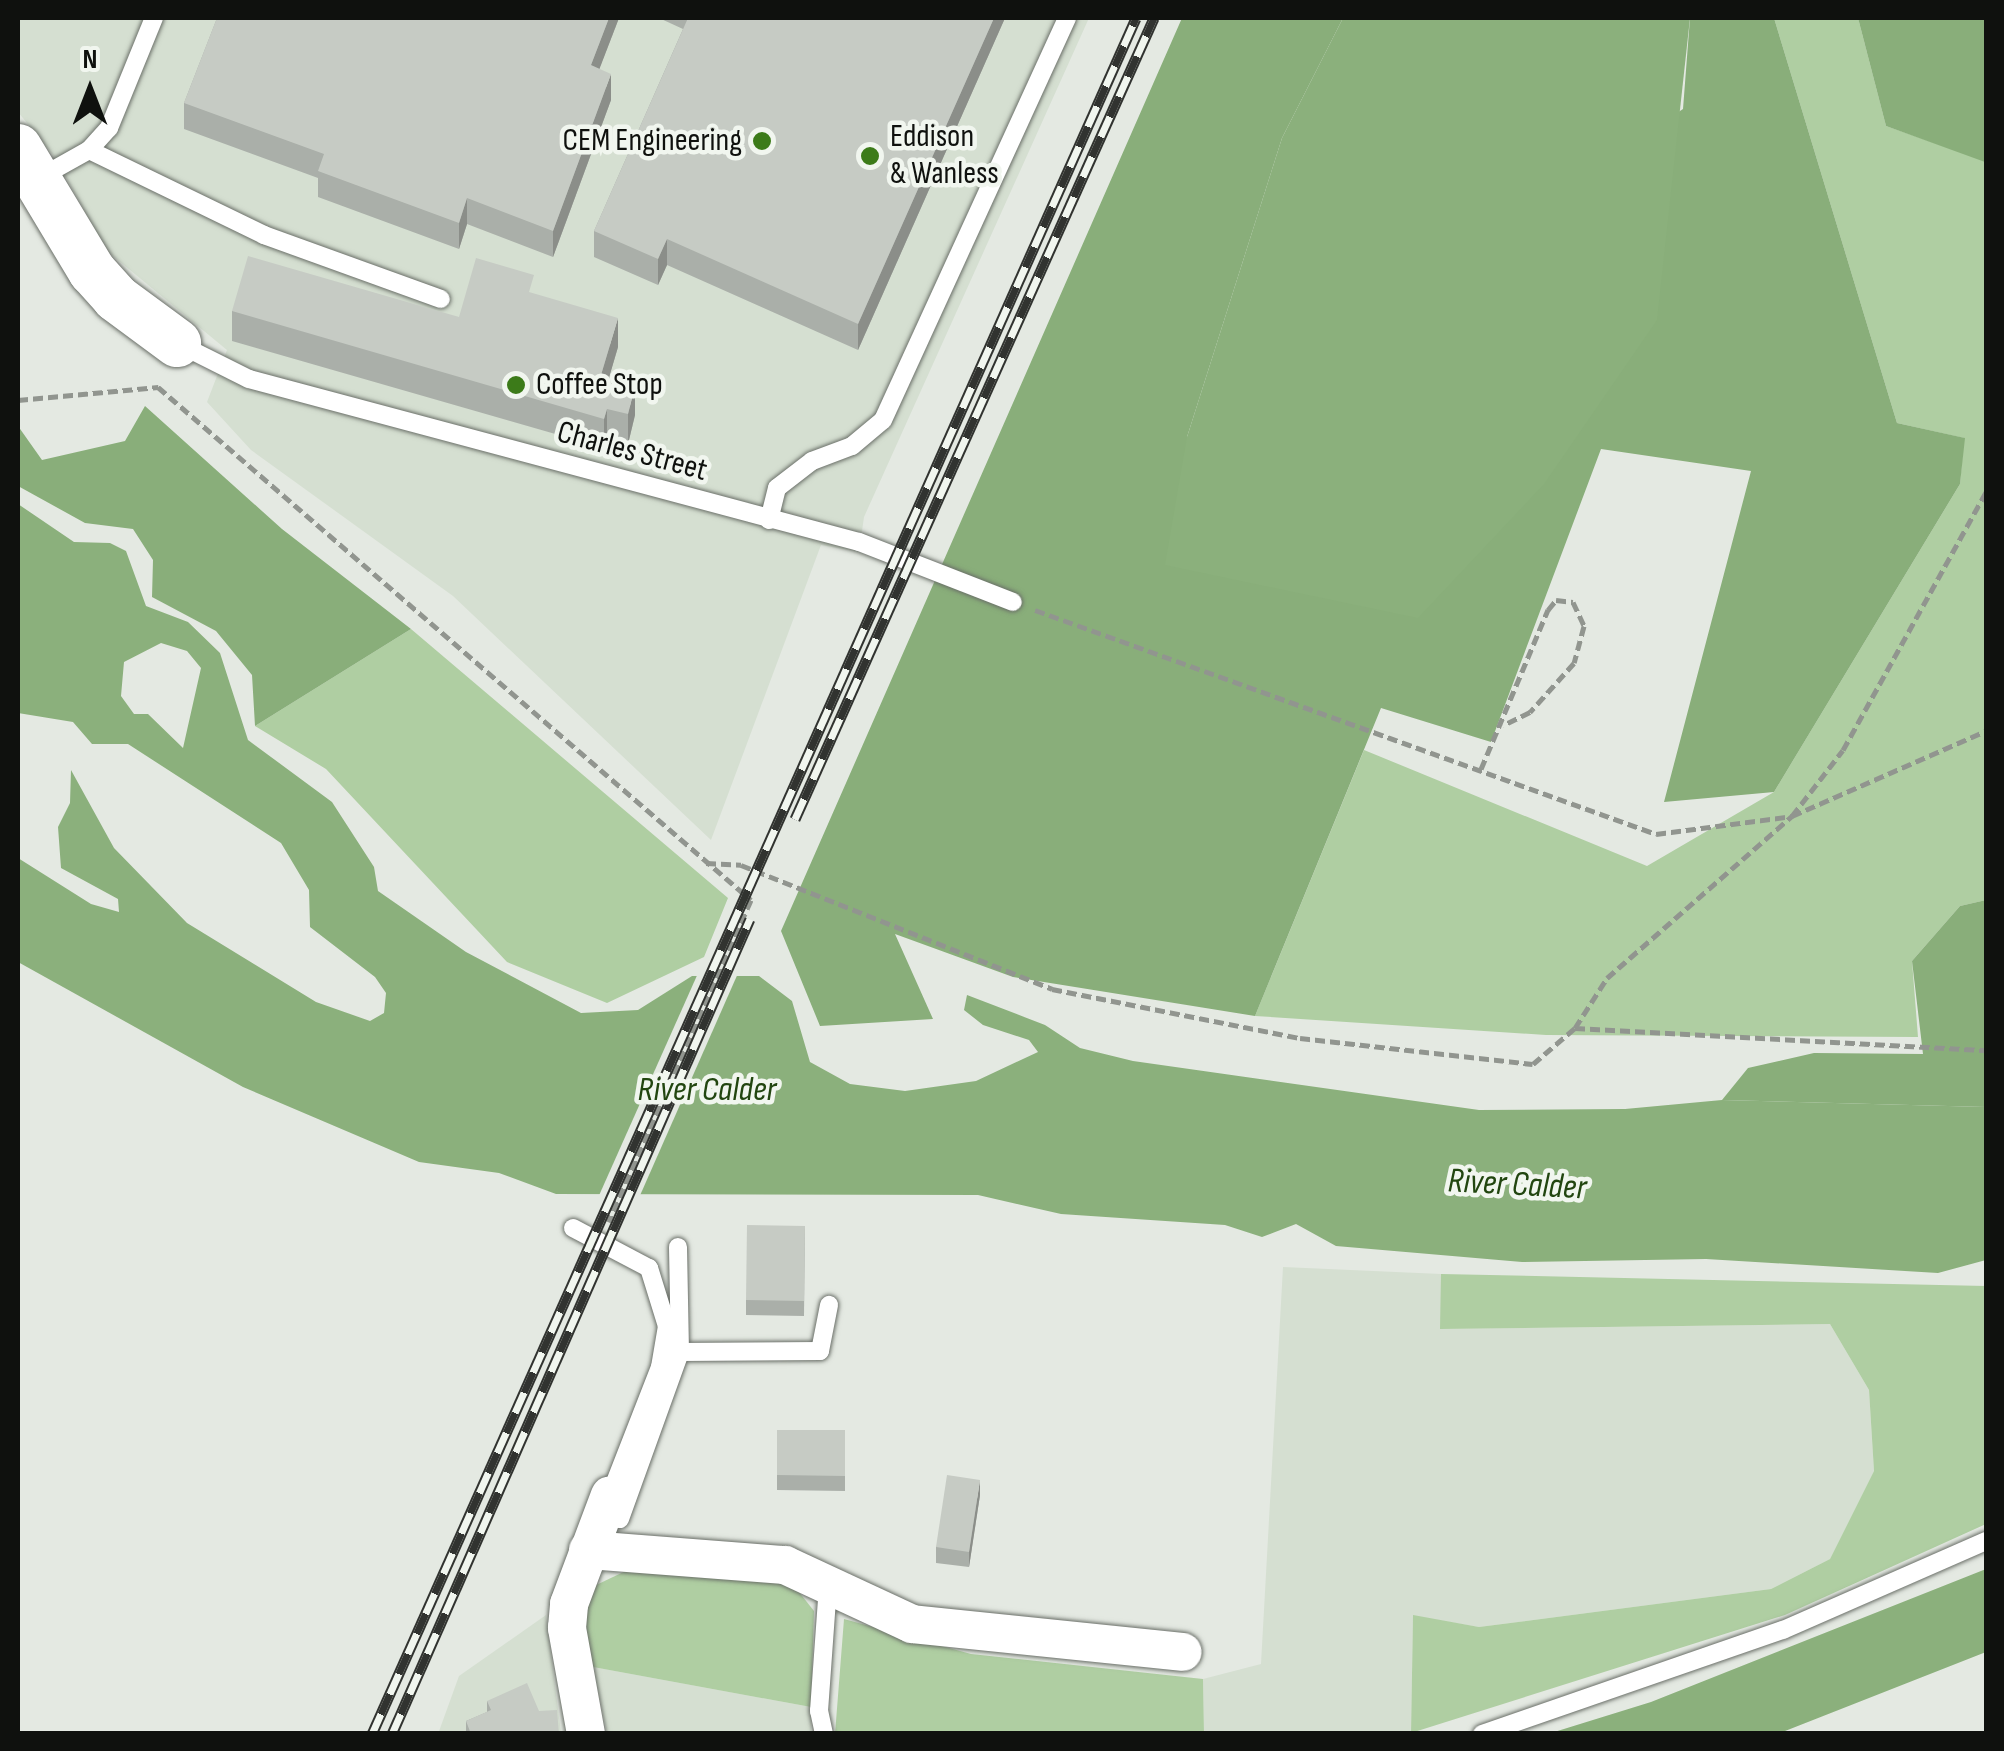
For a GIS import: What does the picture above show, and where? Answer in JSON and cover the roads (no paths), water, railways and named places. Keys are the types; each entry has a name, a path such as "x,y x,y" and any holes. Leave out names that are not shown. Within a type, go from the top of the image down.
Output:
{"street":[{"path":"28,163 92,271 116,298 177,343"},
{"path":"586,1734 567,1628 588,1550 610,1495"},
{"path":"588,1550 786,1565 912,1624 1183,1652"}],"lane":[{"path":"89,150 122,106 154,18"},
{"path":"770,520 777,488 812,461 852,446 882,420 1066,18"},
{"path":"28,163 89,150 264,235 441,299"},
{"name":"Charles Street","path":"177,343 249,379 860,542 1013,602"},
{"path":"572,1228 649,1268 667,1326 660,1368 610,1495"},
{"path":"588,1550 618,1526 680,1352 678,1246"},
{"path":"680,1352 811,1354 826,1344 830,1305"},
{"path":"1482,1734 1782,1630 1986,1541"},
{"path":"824,1734 819,1710 828,1584"}],"water":[{"path":"1343,18 1690,18 1657,320 1544,484 1418,618 1165,565 1187,437 1282,138"},
{"name":"River Calder","path":"18,504 74,542 110,543 126,551 146,606 188,622 220,653 248,740 332,802 374,867 378,891 466,952 581,1013 638,1010 692,976 759,976 792,1001 810,1062 850,1084 905,1091 976,1081 1038,1052 1029,1040 983,1025 964,1010 967,995 1045,1025 1080,1048 1133,1061 1479,1110 1625,1109 1722,1100 1986,1107 1986,1260 1938,1273 1706,1259 1522,1262 1336,1246 1296,1224 1262,1237 1225,1225 1061,1214 978,1195 556,1194 499,1173 419,1162 243,1087 18,962 18,858 91,904 119,912 118,899 61,868 58,827 70,803 71,770 114,848 187,923 316,1002 370,1021 384,1013 386,993 375,977 310,927 309,890 281,843 128,744 92,744 73,722 18,713","holes":["161,643 187,651 201,668 183,748 148,714 134,714 121,696 124,662"]},
{"path":"1986,1569 1986,1652 1780,1733 1551,1733 1651,1702"}],"railway":[{"path":"372,1734 1136,18"},
{"path":"795,819 1154,18"},
{"path":"392,1734 750,919"}],"place":[{"name":"CEM Engineering","path":"762,141"},
{"name":"Eddison & Wanless","path":"870,156"},
{"name":"Coffee Stop","path":"516,385"}]}
